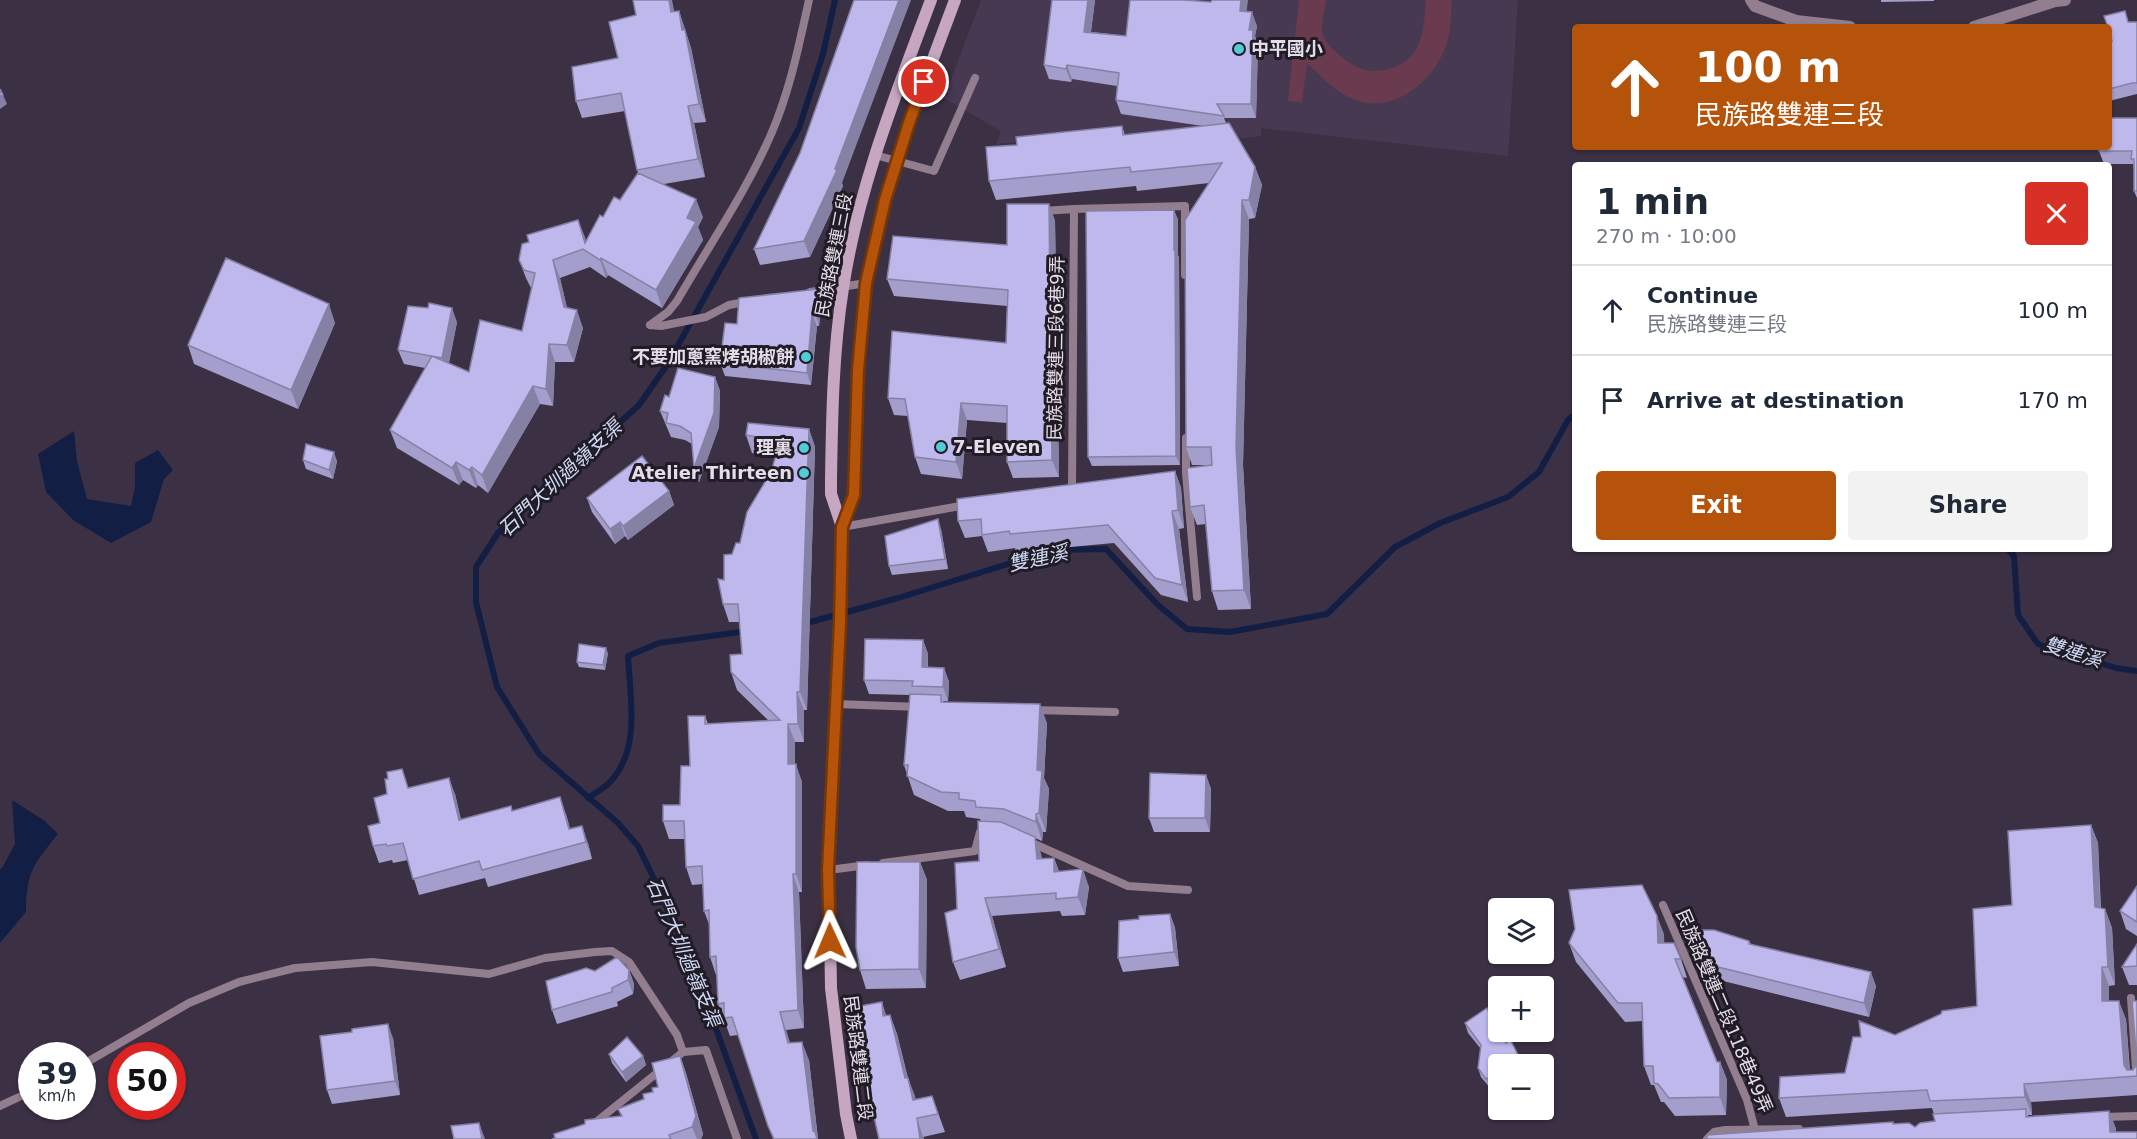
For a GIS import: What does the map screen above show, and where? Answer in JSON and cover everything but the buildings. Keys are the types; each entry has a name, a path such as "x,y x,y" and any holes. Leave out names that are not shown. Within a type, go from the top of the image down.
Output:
{"main road":[{"name":"民族路雙連三段","path":"840,623 842,527 831,494 831,479 833,369 843,286 863,194 875,154 931,0"},
{"name":"民族路雙連三段","path":"842,527 854,495 858,370 866,283 885,200 897,160 955,0"},
{"name":"民族路雙連二段","path":"840,623 828,870 831,988 839,1064 851,1139"}],"street":[{"path":"1751,0 1755,6 1796,21 1823,24"},
{"path":"1984,24 2065,0"}],"lane":[{"path":"763,299 729,305 699,319 661,326 650,325 668,312 677,301 754,169 788,90 809,0"},
{"path":"875,154 934,171 975,78"},
{"path":"1029,212 1185,206 1185,287"},
{"name":"民族路雙連三段6巷9弄","path":"1072,488 1074,209"},
{"path":"797,294 866,283"},
{"path":"1186,426 1186,473 1197,597"},
{"path":"1175,475 1186,473"},
{"path":"1060,490 1083,487"},
{"path":"842,527 971,505"},
{"path":"836,704 929,707"},
{"path":"1022,710 1115,712"},
{"path":"828,870 975,851 980,832 999,832"},
{"path":"1020,838 1128,886 1188,890"},
{"name":"民族路雙連二段118巷49弄","path":"1663,905 1747,1100 1755,1130"},
{"path":"96,1057 189,1003 239,982 295,968 372,963 489,974 545,958 612,951 629,963 677,1035 683,1052"},
{"path":"2131,998 2137,1083"},
{"path":"582,1130 592,1125 683,1052 706,1050 737,1139"},
{"path":"0,1106 18,1098"},
{"path":"2091,1118 2137,1116"},
{"name":"民族路雙連二段118巷49弄","path":"1707,1139 1714,1132 1814,1129"}],"shaded area":[{"name":"中平國小","path":"981,0 1518,0 1508,156 1261,128 1261,136 1131,152 1128,133 996,144 1001,131 944,98"},
{"path":"1299,0 1326,0 1322,28 1324,38 1342,57 1365,70 1389,69 1413,54 1422,35 1426,0 1452,0 1447,42 1435,68 1425,79 1414,89 1388,102 1374,103 1351,98 1337,90 1307,63 1302,102 1288,101"}],"water":[{"path":"74,431 77,461 87,499 131,506 135,487 135,463 158,450 173,470 164,479 151,522 111,543 73,520 46,492 38,454"},
{"path":"12,800 45,821 58,834 33,869 26,898 26,912 0,943 0,869 15,844"}],"waterway":[{"name":"石門大圳過嶺支渠","path":"756,1139 695,971 638,846 618,823 539,754 497,687 476,602 476,567 498,533 639,405 667,365 799,128 823,54 835,0"},
{"name":"雙連溪","path":"803,624 898,598 1053,550 1106,549 1158,605 1187,629 1230,632 1327,614 1395,547 1440,523 1508,497 1539,472 1572,417"},
{"name":"雙連溪","path":"2011,552 2014,556 2018,615 2038,644 2116,668 2137,671"},
{"name":"雙連溪","path":"588,798 611,781 627,753 631,722 628,656 659,643 748,631"}],"place":[{"name":"中平國小","path":"1239,49"},
{"name":"不要加蔥窯烤胡椒餅","path":"806,357"},
{"name":"7-Eleven","path":"941,447"},
{"name":"理裏","path":"804,448"},
{"name":"Atelier Thirteen","path":"804,473"}],"route":[{"path":"830,941 828,870 840,623 842,527 854,495 858,370 866,283 885,200 924,82"}]}
